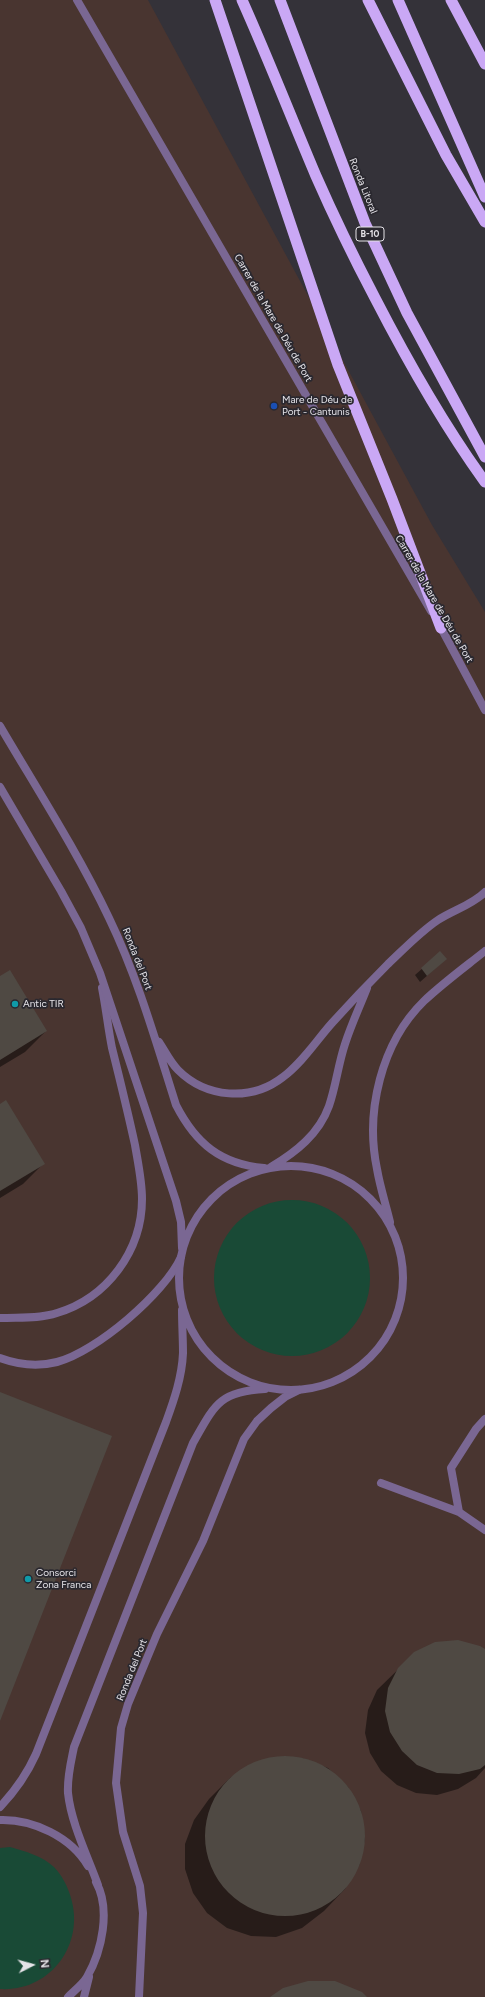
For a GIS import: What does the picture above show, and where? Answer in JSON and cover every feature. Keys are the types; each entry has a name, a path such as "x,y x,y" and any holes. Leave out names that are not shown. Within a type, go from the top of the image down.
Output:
{"highway":[{"path":"216,0 338,366 392,499 441,628"},
{"path":"242,0 269,61 316,176 355,259 423,388 463,453 485,482"},
{"name":"Ronda Litoral","path":"280,0 365,223 407,313 485,457"},
{"path":"368,0 446,155 485,222"},
{"path":"398,0 485,197"},
{"path":"450,0 485,64"}],"street":[{"name":"Carrer de la Mare de Déu de Port","path":"77,0 414,586 441,628 485,710"},
{"name":"Ronda del Port","path":"0,726 82,864 109,918 127,957 176,1105 186,1124 196,1136 230,1161 244,1166 269,1168"},
{"path":"0,787 81,928 100,973 176,1201 181,1222 180,1279 182,1299 182,1365 177,1390 166,1422 36,1754 27,1773 14,1792 0,1807"},
{"path":"153,1033 176,1068 190,1080 207,1089 220,1092 253,1093 270,1086 289,1072 369,983 426,930 439,920 478,898 485,892"},
{"path":"485,950 485,955"},
{"path":"68,1997 87,1978 101,1948 104,1916 98,1885 73,1814 68,1793 68,1771 74,1747 196,1438 214,1407 234,1392 271,1389 299,1390 338,1380 369,1359 383,1344 400,1308 402,1286 401,1267 376,1169 374,1143 375,1100 382,1071 393,1046 407,1022 424,1001 485,950"},
{"path":"0,1318 39,1317 57,1313 91,1297 105,1286 119,1270 128,1256 141,1219 141,1175 112,1046 100,973"},
{"path":"269,1168 299,1149 311,1137 321,1123 329,1107 345,1044 369,983"},
{"path":"0,1358 19,1365 39,1365 58,1362 74,1356 96,1344 146,1303 175,1270 190,1233 199,1217 217,1194 235,1180 269,1168 291,1166 311,1167 344,1179 361,1190 374,1204 386,1220 396,1246"},
{"path":"182,1299 189,1324 199,1342 214,1359 220,1365 245,1380 271,1389"},
{"name":"Ronda del Port","path":"139,1997 143,1913 140,1886 123,1832 116,1783 121,1728 128,1704 156,1634 203,1541 244,1438 256,1421 285,1397 299,1390"},
{"path":"459,1512 451,1468 476,1428 485,1419"},
{"path":"381,1483 459,1512 485,1530"},
{"path":"0,1820 33,1824 60,1837 83,1858 98,1885"},
{"path":"84,1997 94,1963"}],"shaded area":[{"path":"0,0 148,0 432,525 485,612 485,1997 0,1997"}],"green space":[{"path":"292,1200 322,1206 335,1213 347,1223 357,1235 364,1248 370,1278 364,1308 357,1321 347,1333 335,1343 322,1350 292,1356 262,1350 249,1343 237,1333 227,1321 220,1308 214,1278 220,1248 227,1235 237,1223 249,1213 262,1206"},
{"path":"10,1847 33,1854 49,1863 60,1874 71,1898 74,1916 73,1932 68,1948 60,1962 48,1974 34,1983 18,1988 0,1989 0,1848"}],"building":[{"path":"440,951 447,959 427,976 421,968"},
{"name":"Antic TIR","path":"10,970 47,1031 0,1060 0,976"},
{"path":"6,1100 45,1164 0,1191 0,1104"},
{"name":"Consorci Zona Franca","path":"0,1392 112,1436 0,1721"},
{"path":"458,1640 480,1646 485,1649 485,1765 480,1769 459,1774 437,1773 417,1765 402,1751 390,1732 385,1711 388,1688 398,1668 414,1652 435,1642"},
{"path":"293,1756 308,1759 323,1765 342,1779 352,1791 359,1805 364,1820 364,1852 359,1867 352,1881 342,1893 330,1903 308,1913 293,1916 277,1916 262,1913 240,1903 228,1893 218,1881 206,1852 205,1828 208,1813 218,1791 228,1779 240,1769 269,1757"},
{"path":"308,1981 335,1981 362,1992 367,1997 270,1997 283,1988"}],"place":[{"name":"Mare de Déu de Port - Cantunis","path":"274,406"},
{"name":"Antic TIR","path":"15,1004"},
{"name":"Consorci Zona Franca","path":"28,1579"}]}
